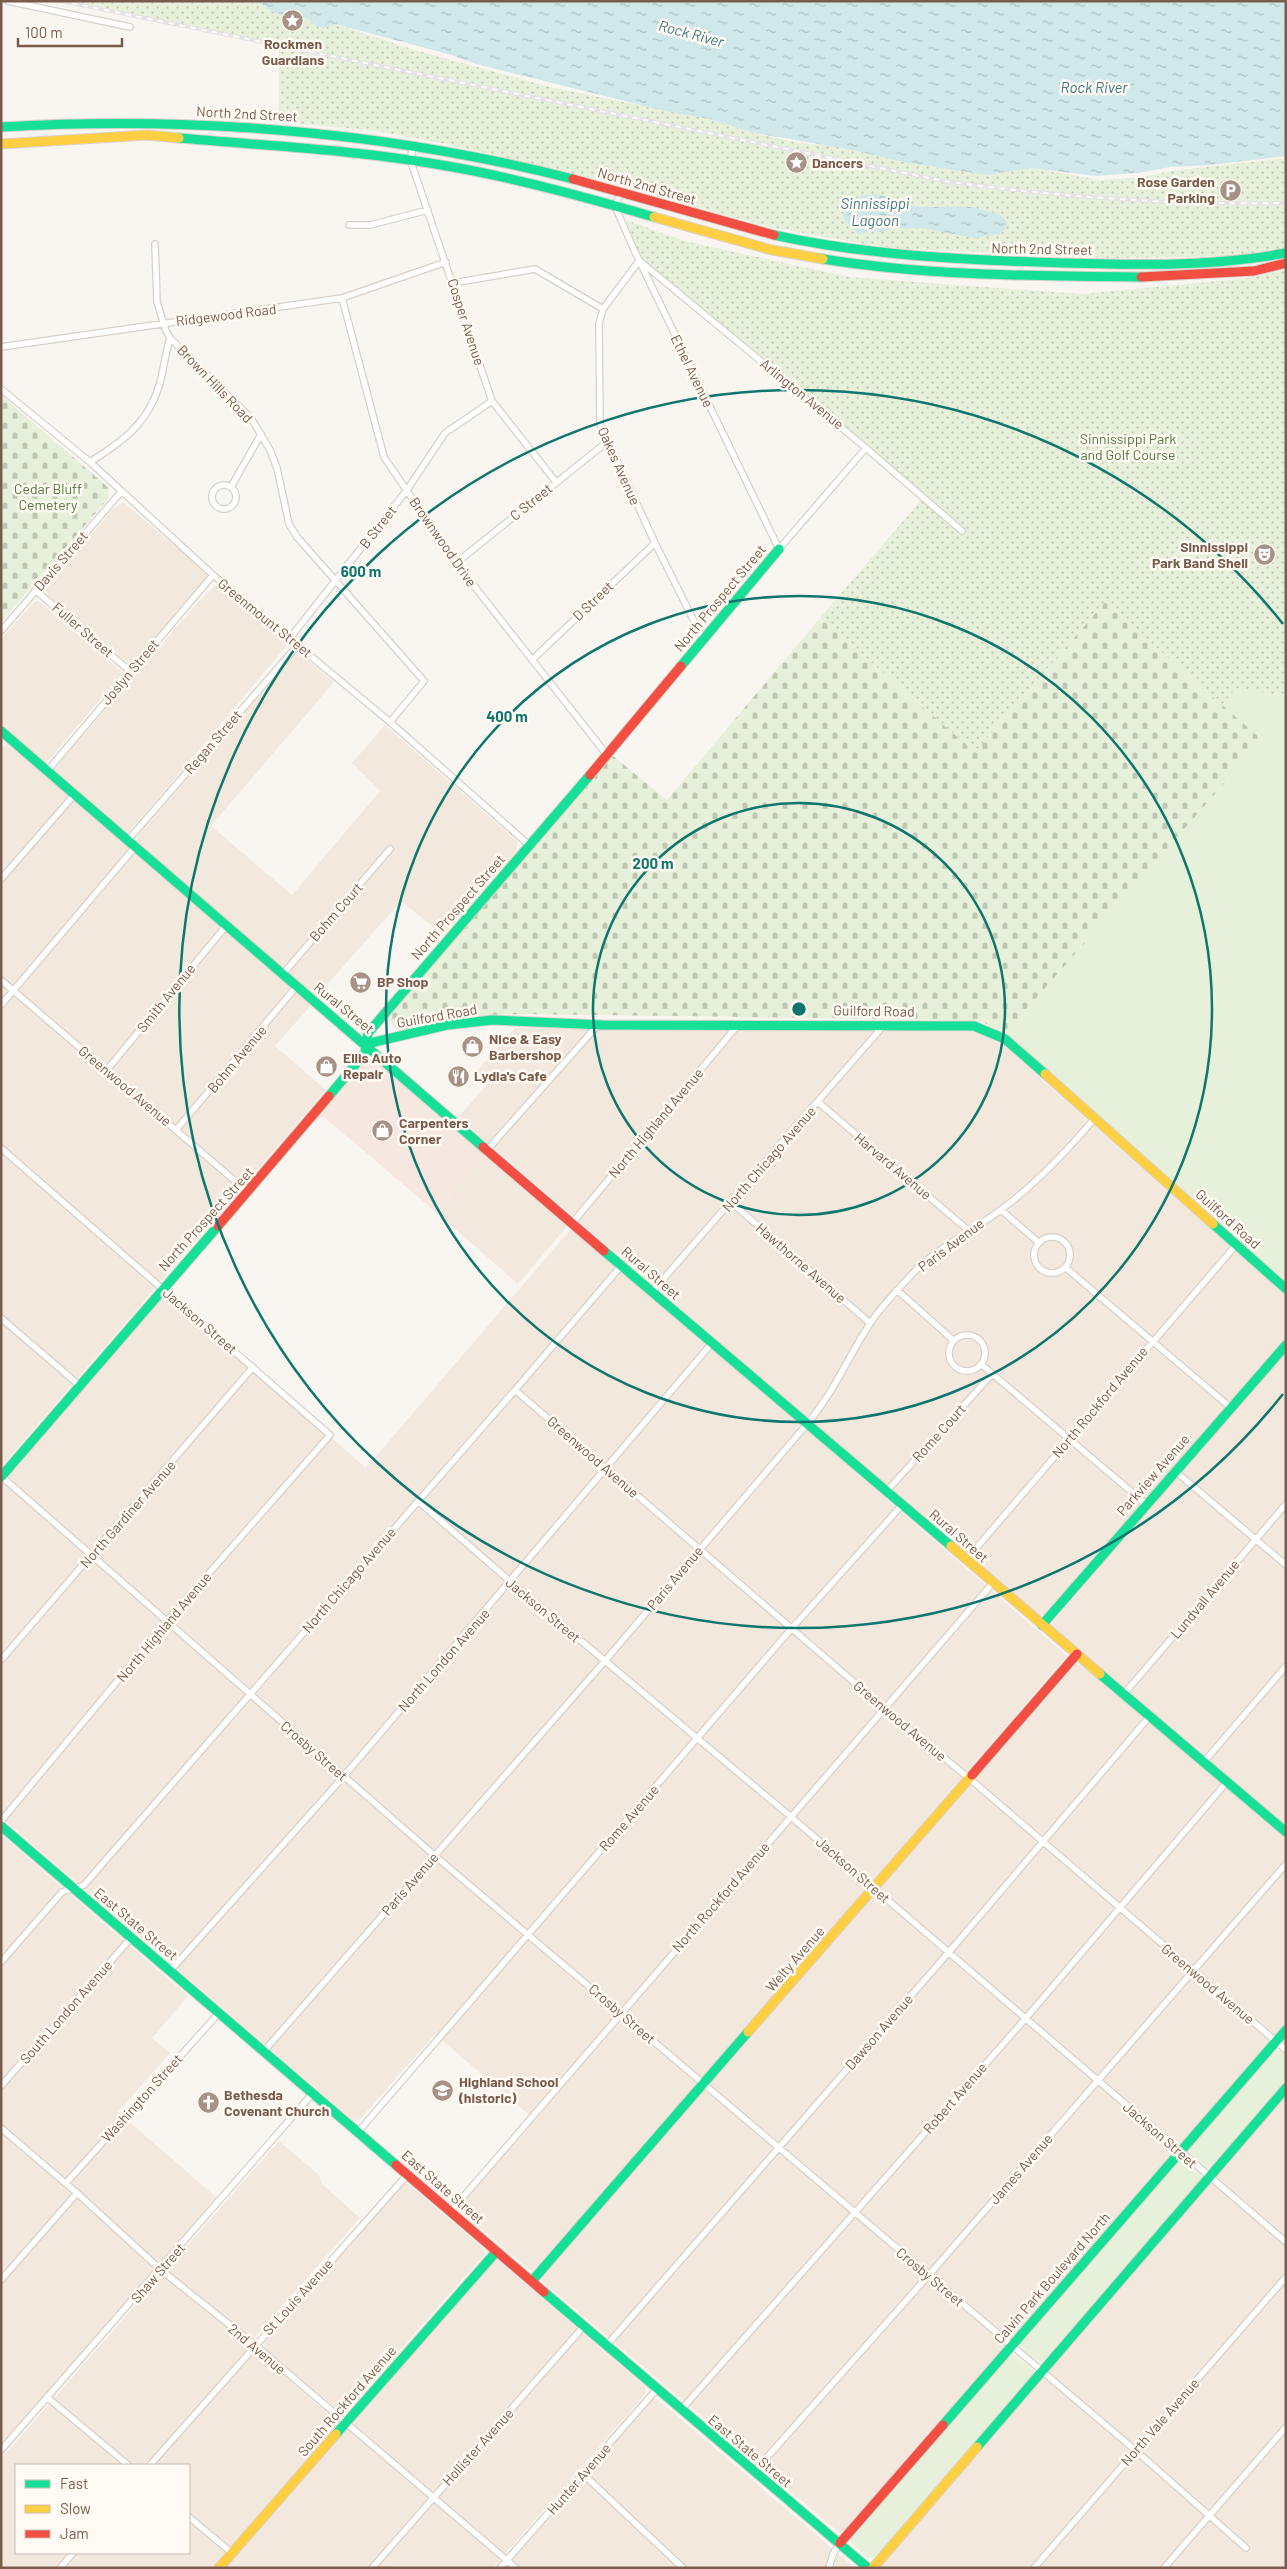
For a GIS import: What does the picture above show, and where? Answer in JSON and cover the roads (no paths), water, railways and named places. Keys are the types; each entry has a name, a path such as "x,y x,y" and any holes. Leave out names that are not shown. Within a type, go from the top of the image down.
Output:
{"street":[{"path":"8,1 130,27"},
{"name":"North 2nd Street","path":"1,127 52,123 220,124 310,131 412,145 482,158 621,192 784,237 875,252 980,261 1122,265 1243,261 1286,253"},
{"name":"North 2nd Street","path":"1,144 148,135 330,151 447,166 560,190 772,250 862,266 975,274 1144,277 1254,270 1286,263"},
{"name":"Cosper Avenue","path":"412,145 411,162 492,401 556,482"},
{"path":"615,206 621,192"},
{"name":"Ethel Avenue","path":"615,206 639,261 779,549"},
{"path":"349,225 370,225 428,210"},
{"name":"Brown Hills Road","path":"155,244 157,302 170,338 242,408 261,434 277,468 289,524 297,537 424,681 390,722"},
{"name":"Oakes Avenue","path":"639,261 603,309 599,324 600,424 606,442 654,543 703,639"},
{"name":"Arlington Avenue","path":"639,261 866,448 962,531"},
{"name":"Ridgewood Road","path":"1,346 342,298 446,262"},
{"path":"453,283 535,269 603,309"},
{"name":"Brownwood Drive","path":"342,298 384,457 456,563 607,756"},
{"path":"90,462 125,440 145,415 155,397 170,338"},
{"name":"Greenmount Street","path":"1,389 90,462 213,575 390,722 529,845"},
{"name":"B Street","path":"290,638 406,490 445,433 492,401"},
{"path":"231,487 261,434"},
{"name":"C Street","path":"456,563 606,442"},
{"name":"North Prospect Street","path":"1,1477 163,1288 249,1193 365,1053 368,1033 607,756 703,639 866,448"},
{"path":"224,485 231,487 236,494 235,501 230,507 219,507 213,498 214,490 224,485"},
{"name":"Davis Street","path":"1,631 121,492"},
{"name":"D Street","path":"532,660 654,543"},
{"name":"Joslyn Street","path":"48,770 213,575"},
{"name":"Fuller Street","path":"35,590 131,672"},
{"name":"Regan Street","path":"128,840 298,644"},
{"name":"Rural Street","path":"3,736 48,770 282,975 366,1044 573,1222 621,1266 1285,1832"},
{"path":"1,879 75,794"},
{"path":"1,1005 135,847"},
{"name":"Bohm Court","path":"282,975 390,849"},
{"name":"Smith Avenue","path":"106,1071 226,926"},
{"name":"Greenwood Avenue","path":"1,980 249,1193"},
{"name":"Bohm Avenue","path":"176,1130 296,987"},
{"name":"Guilford Road","path":"366,1044 473,1021 534,1021 597,1026 739,1024 974,1026 988,1030 1005,1039 1286,1289"},
{"name":"North Highland Avenue","path":"573,1222 739,1024"},
{"name":"North Chicago Avenue","path":"652,1292 732,1203 884,1025"},
{"path":"488,1149 597,1026"},
{"name":"Harvard Avenue","path":"818,1102 968,1230"},
{"name":"Paris Avenue","path":"264,2051 604,1662 827,1400 870,1323 897,1290 933,1255 968,1230 1001,1210 1038,1179 1072,1145 1094,1119"},
{"name":"Jackson Street","path":"1,1148 330,1435"},
{"name":"Hawthorne Avenue","path":"732,1203 870,1323"},
{"path":"1001,1210 1038,1242"},
{"path":"1038,1242 1052,1238 1064,1242 1070,1253 1066,1268"},
{"path":"1038,1242 1034,1259 1040,1269 1053,1274 1066,1268"},
{"name":"North Rockford Avenue","path":"966,1560 1236,1245"},
{"name":"North Chicago Avenue","path":"1,1962 62,1892 84,1885 516,1390 621,1266"},
{"path":"1066,1268 1230,1407"},
{"path":"897,1290 953,1340"},
{"path":"1,1318 80,1386"},
{"path":"953,1340 966,1335 978,1339 984,1350 982,1365"},
{"path":"953,1340 949,1355 956,1367 969,1371 982,1365"},
{"name":"North London Avenue","path":"170,1971 344,1776 511,1582 712,1343"},
{"name":"Parkview Avenue","path":"1042,1625 1286,1345"},
{"path":"982,1365 1146,1504"},
{"name":"North Gardiner Avenue","path":"1,1660 253,1367"},
{"name":"Rome Court","path":"886,1492 992,1374"},
{"name":"Greenwood Avenue","path":"516,1390 884,1709 970,1779 1193,1973 1286,2050"},
{"name":"North Highland Avenue","path":"1,1821 168,1620 330,1435"},
{"path":"1176,1471 1286,1565"},
{"name":"Crosby Street","path":"1,1477 168,1620 250,1695 434,1855 530,1934 854,2214 1135,2450 1246,2548"},
{"name":"Jackson Street","path":"418,1501 604,1662 790,1816 1286,2242"},
{"name":"Lundvall Avenue","path":"1124,1694 1286,1504"},
{"name":"Rome Avenue","path":"358,2132 792,1628 902,1505"},
{"name":"North Rockford Avenue","path":"451,2211 992,1584"},
{"name":"Welty Avenue","path":"532,2281 1077,1654"},
{"path":"1202,1763 1286,1666"},
{"name":"Dawson Avenue","path":"607,2345 949,1952 1150,1717"},
{"name":"Robert Avenue","path":"681,2410 1026,2018 1226,1783"},
{"name":"East State Street","path":"1,1826 451,2211 496,2252 868,2568"},
{"name":"James Avenue","path":"754,2472 928,2276 1286,1864"},
{"name":"South London Avenue","path":"1,2086 131,1938"},
{"name":"Washington Street","path":"66,2184 219,2013"},
{"name":"Calvin Park Boulevard North","path":"840,2543 1286,2030"},
{"path":"873,2568 1286,2088"},
{"name":"Shaw Street","path":"3,2446 161,2270 313,2093"},
{"name":"2nd Avenue","path":"1,2128 77,2193 161,2270 255,2345 516,2568"},
{"name":"St Louis Avenue","path":"151,2464 408,2174"},
{"path":"1,2280 77,2193"},
{"name":"South Rockford Avenue","path":"219,2568 496,2252"},
{"name":"North Vale Avenue","path":"1034,2568 1286,2278"},
{"name":"Hollister Avenue","path":"372,2568 584,2326"},
{"name":"Hunter Avenue","path":"500,2568 657,2389"},
{"path":"48,2398 127,2464"},
{"path":"1164,2568 1286,2427"},
{"path":"584,2474 683,2568"},
{"path":"190,2518 232,2553"},
{"path":"829,2568 833,2554 840,2543"},
{"path":"60,2568 72,2554"}],"water":[{"name":"Rock River","path":"246,1 1286,1 1286,156 1096,176 1030,168 988,175 908,163 848,149 754,133 714,120 661,110 476,64 448,54 335,24 324,28 319,27 303,16 282,15 271,11 262,4"},
{"name":"Sinnissippi Lagoon","path":"875,194 904,201 916,207 972,207 998,214 1006,220 1007,226 1001,234 975,238 921,228 888,229 881,232 872,231 862,234 856,232 843,218 846,206 853,199 863,195"}],"railway":[{"path":"61,1 944,181 1072,196 1115,199 1200,203 1286,203"}],"place":[{"name":"Rockmen Guardians","path":"293,21"},
{"name":"Dancers","path":"796,163"},
{"name":"Rose Garden Parking","path":"1231,190"},
{"name":"Sinnissippi Park Band Shell","path":"1264,555"},
{"name":"BP Shop","path":"361,982"},
{"name":"Nice & Easy Barbershop","path":"473,1047"},
{"name":"Ellis Auto Repair","path":"327,1066"},
{"name":"Lydia's Cafe","path":"458,1076"},
{"name":"Carpenters Corner","path":"383,1131"},
{"name":"Highland School (historic)","path":"443,2090"},
{"name":"Bethesda Covenant Church","path":"208,2103"}],"park label":[{"name":"Sinnissippi Park and Golf Course","path":"1128,448"},
{"name":"Cedar Bluff Cemetery","path":"48,498"}]}
